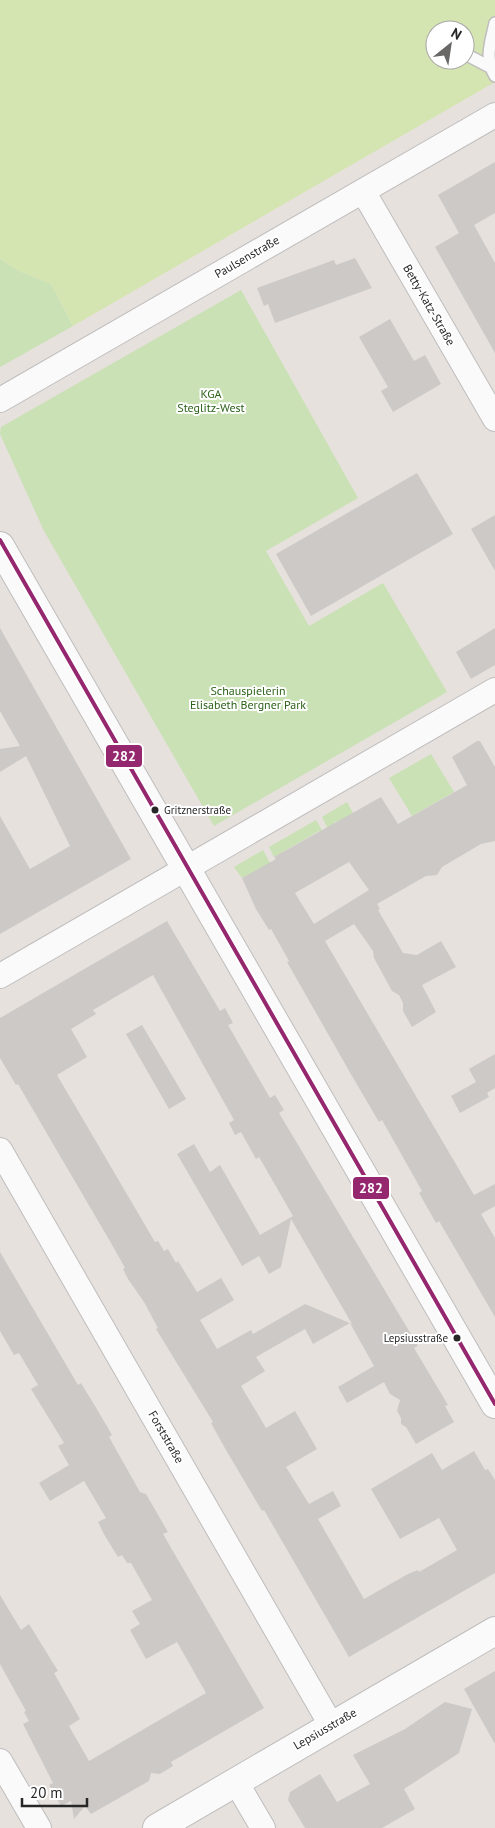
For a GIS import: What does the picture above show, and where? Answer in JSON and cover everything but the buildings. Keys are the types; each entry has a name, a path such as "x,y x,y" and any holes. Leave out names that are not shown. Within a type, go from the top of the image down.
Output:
{"main road":[{"path":"1,546 495,1404"},
{"name":"Lepsiusstraße","path":"157,1828 495,1631"}],"street":[{"name":"Paulsenstraße","path":"0,400 495,116"},
{"name":"Betty-Katz-Straße","path":"363,191 495,419"},
{"path":"0,976 495,690"},
{"name":"Forststraße","path":"0,1150 331,1725"},
{"path":"0,1762 39,1828"},
{"path":"236,1782 263,1828"}],"lane":[{"path":"492,71 489,47 495,22"},
{"path":"475,60 492,71"}],"green space":[{"path":"0,0 495,0 495,82 73,326 51,284 19,271 0,259"},
{"path":"0,259 19,271 51,284 73,326 0,367"},
{"name":"Schauspielerin Elisabeth Bergner Park","path":"241,290 358,498 266,551 309,626 383,583 447,692 214,826 44,531 0,434 1,427"},
{"path":"431,754 454,792 412,816 389,778"},
{"path":"347,802 354,815 335,822 328,829 322,817"},
{"path":"316,820 323,832 319,831 274,857 269,847"},
{"path":"263,850 270,863 242,878 234,867"}],"transit line":[{"name":"282","path":"0,540 495,1404"}],"place":[{"name":"Gritznerstraße","path":"155,810"},
{"name":"Lepsiusstraße","path":"457,1338"}],"park label":[{"name":"KGA Steglitz-West","path":"211,401"}]}
